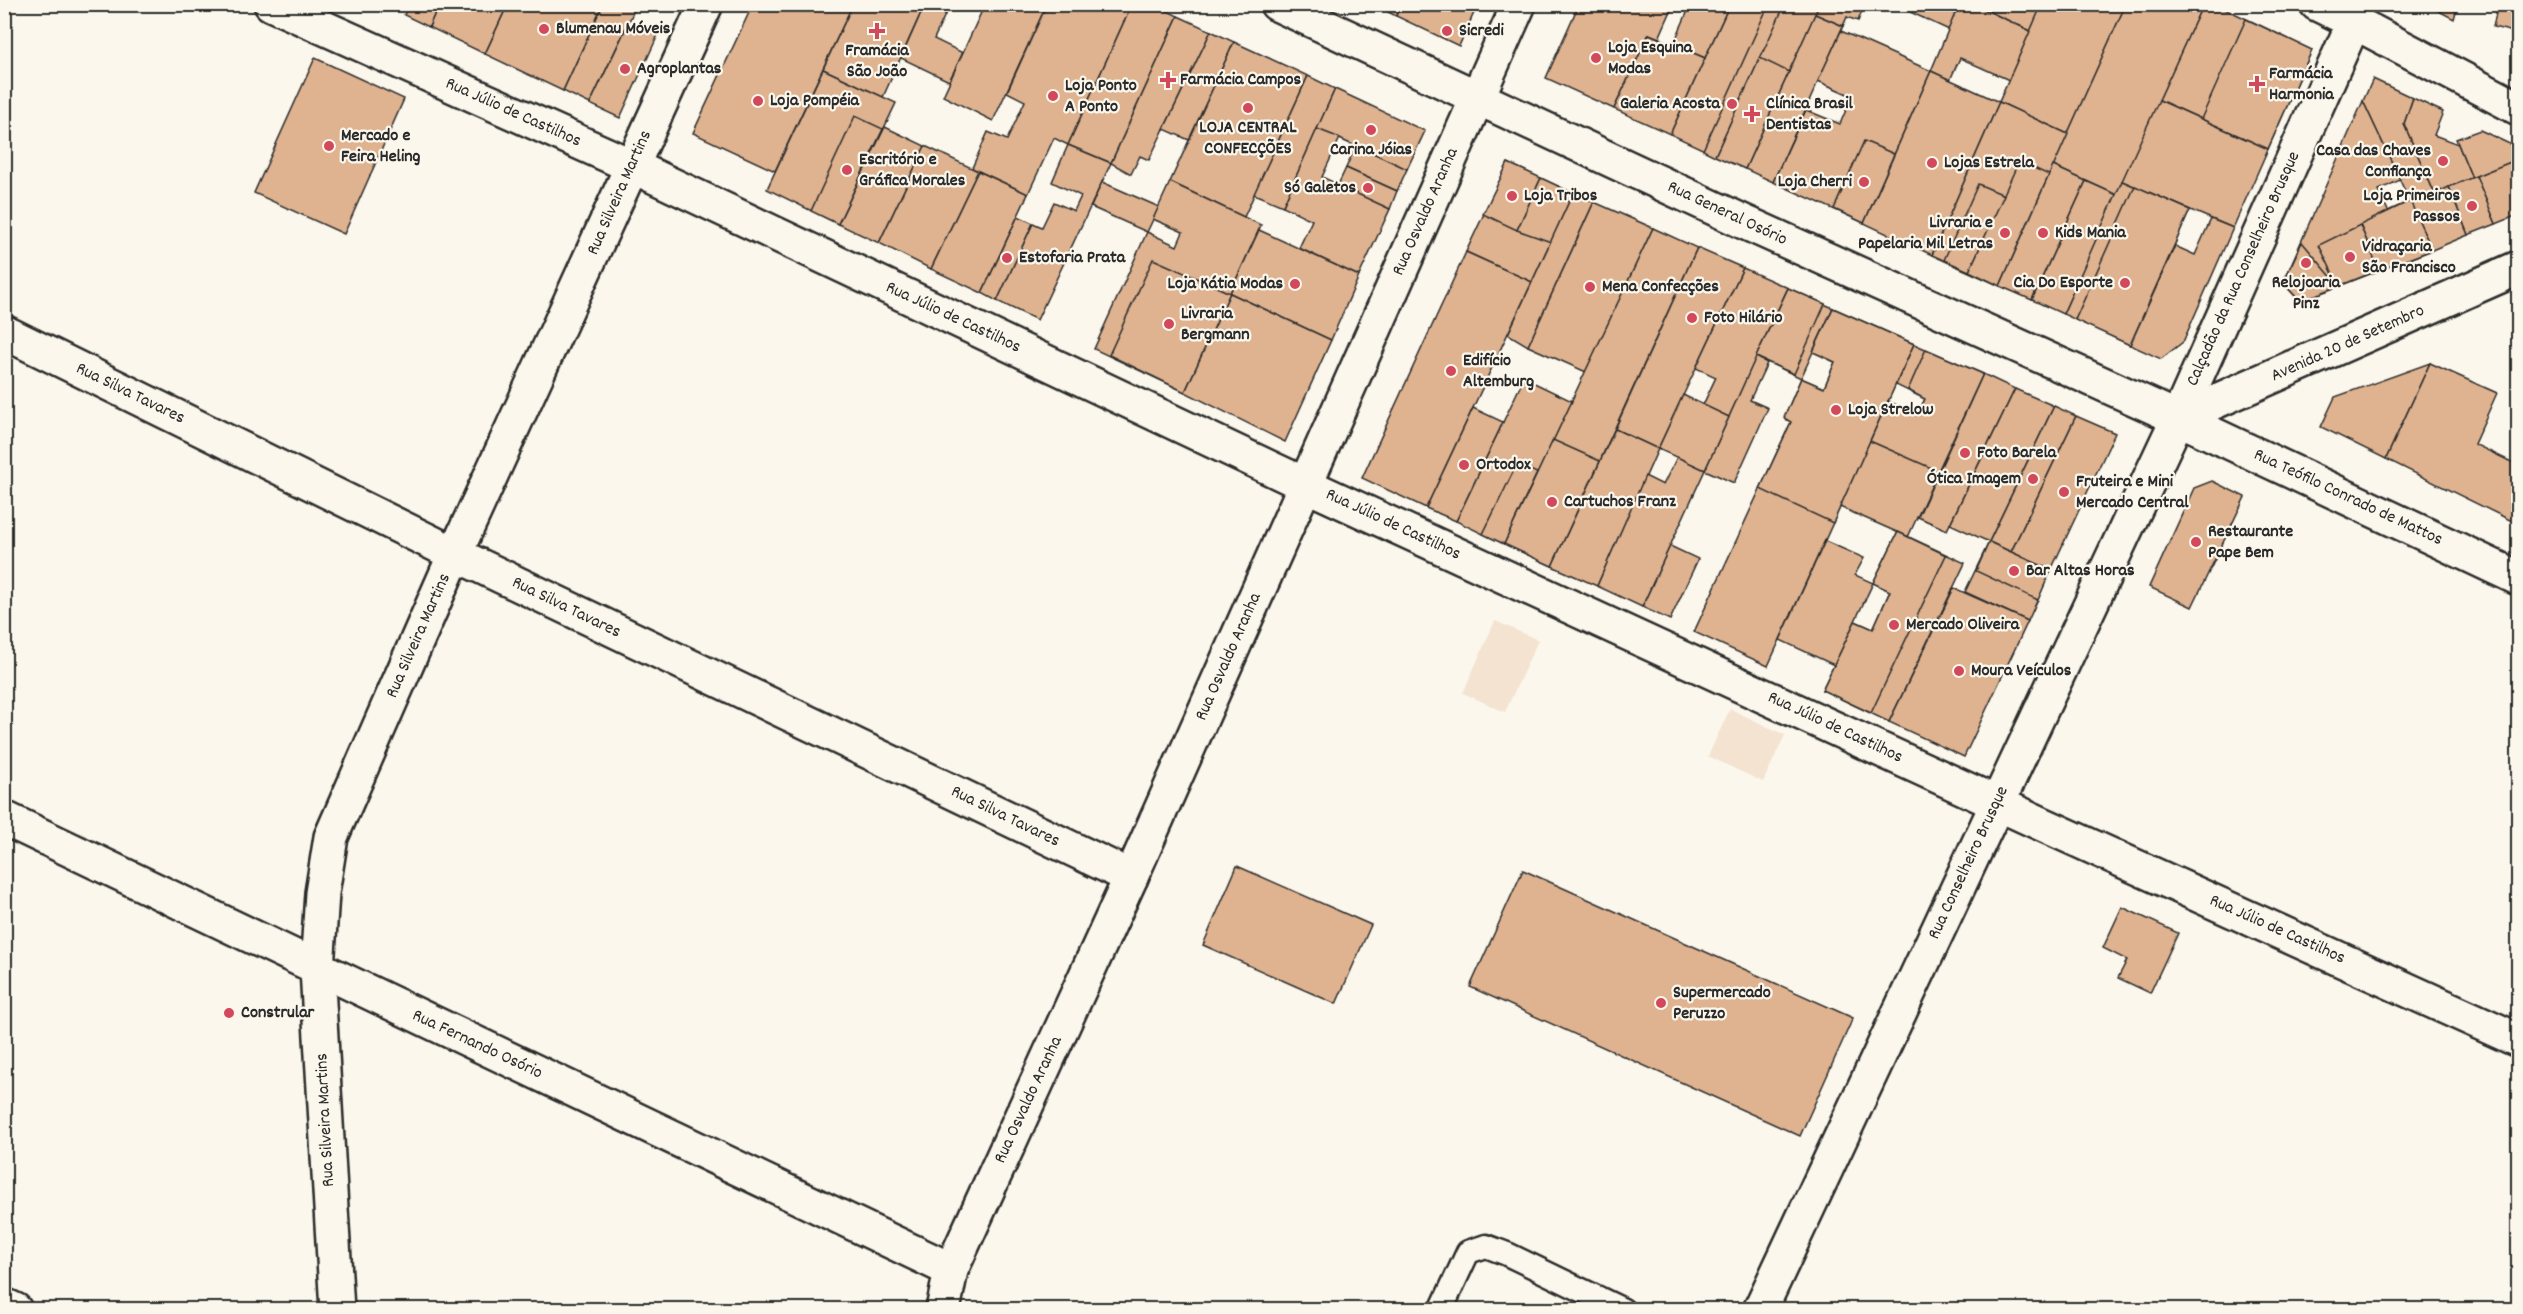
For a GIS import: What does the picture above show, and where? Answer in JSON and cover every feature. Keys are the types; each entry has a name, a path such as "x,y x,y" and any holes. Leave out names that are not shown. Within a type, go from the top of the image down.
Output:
{"street":[{"name":"Rua Júlio de Castilhos","path":"271,4 632,166 1306,485 2518,1040"},
{"name":"Rua Silveira Martins","path":"337,1310 317,969 322,893 331,837 455,554 706,4"},
{"name":"Rua General Osório","path":"1277,4 1755,227 2178,418"},
{"name":"Rua Osvaldo Aranha","path":"943,1310 951,1270 1131,877 1519,4"},
{"path":"2317,4 2358,13 2518,108"},
{"name":"Calçadão da Rua Conselheiro Brusque","path":"2178,418 2358,13"},
{"name":"Avenida 20 de Setembro","path":"2178,418 2518,268"},
{"name":"Rua Silva Tavares","path":"4,332 455,554 1131,877"},
{"name":"Rua Teófilo Conrado de Mattos","path":"2178,418 2518,578"},
{"name":"Rua Conselheiro Brusque","path":"1760,1310 2178,418"},
{"name":"Rua Fernando Osório","path":"4,818 951,1270"},
{"path":"4,1305 15,1310"}],"lane":[{"path":"1441,1310 1468,1252 1486,1246 1623,1310"}],"shaded area":[{"path":"1495,621 1538,640 1505,712 1463,693"},
{"path":"1730,709 1785,735 1763,782 1708,756"}],"building":[{"path":"409,4 439,4 429,27 404,15"},
{"path":"439,4 508,4 485,54 429,27"},
{"name":"Blumenau Móveis","path":"508,4 603,4 563,91 485,54"},
{"path":"603,4 637,4 590,104 563,91"},
{"name":"Loja Pompéia","path":"753,4 853,4 775,171 693,133"},
{"name":"Framácia São João","path":"853,4 925,4 883,97 823,69"},
{"path":"925,4 950,4 934,39 963,53 949,81 901,58"},
{"path":"985,4 1047,4 993,121 943,96"},
{"name":"Loja Ponto A Ponto","path":"1047,4 1132,4 1068,145 1054,138 1028,194 972,168 988,132 1007,140 1025,101 1007,92"},
{"path":"1132,4 1154,4 1178,16 1111,163 1068,145"},
{"path":"1372,4 1402,4 1396,16"},
{"name":"Sicredi","path":"1402,4 1478,4 1459,46 1396,16"},
{"name":"Loja Esquina Modas","path":"1579,4 1674,4 1659,38 1649,34 1614,109 1546,78"},
{"path":"1691,4 1730,4 1705,58 1673,45"},
{"path":"1730,4 1820,4 1745,169 1670,134"},
{"name":"Galeria Acosta","path":"1769,4 1785,4 1715,156 1703,150"},
{"path":"1820,4 1865,4 1858,21 1847,17 1843,26 1815,14"},
{"path":"1893,4 1960,4 1949,30"},
{"path":"1959,4 1973,4 2031,31 2009,80 1960,58 1950,80 1931,71"},
{"path":"1973,4 2042,4 2031,31"},
{"path":"2042,4 2126,4 2068,134 1999,102"},
{"path":"2126,4 2203,4 2117,195 2053,166"},
{"name":"Farmácia Harmonia","path":"2203,4 2215,4 2312,50 2268,149 2159,100"},
{"path":"2425,4 2458,4 2454,19"},
{"path":"2498,4 2518,4 2518,33 2493,27"},
{"path":"1815,14 1843,26 1773,182 1745,169"},
{"name":"Farmácia Campos","path":"1178,16 1211,31 1149,160 1140,156 1131,174 1111,163"},
{"name":"Farmácia Harmonia","path":"2246,19 2312,50 2268,149 2201,119"},
{"name":"Agroplantas","path":"629,22 658,35 620,118 590,104"},
{"path":"1211,31 1234,42 1189,140 1164,129"},
{"path":"1841,31 1931,71 1864,223 1773,182 1806,110 1840,124 1852,96 1818,81"},
{"path":"1649,34 1705,58 1670,134 1614,109"},
{"name":"LOJA CENTRAL CONFECÇÕES","path":"1234,42 1308,76 1244,217 1170,182"},
{"name":"Mercado e Feira Heling","path":"315,58 404,99 344,234 254,193"},
{"name":"Clínica Brasil Dentistas","path":"1760,58 1789,72 1745,169 1715,156"},
{"path":"823,69 896,103 838,224 767,189"},
{"name":"Lojas Estrela","path":"1931,71 1999,102 1932,255 1864,223"},
{"path":"1308,76 1335,89 1283,206 1254,194"},
{"path":"2373,79 2413,98 2404,124 2435,194 2411,204 2363,101"},
{"name":"Carina Jóias","path":"1335,89 1425,131 1407,169 1317,129"},
{"name":"Casa das Chaves Confiança","path":"2413,98 2443,112 2434,135 2458,144 2472,178 2435,194 2404,124"},
{"path":"2159,100 2268,149 2233,228 2122,181"},
{"path":"2363,101 2400,180 2379,190 2388,211 2410,201 2432,250 2300,301 2283,283"},
{"path":"1999,102 2068,134 2000,286 1932,255"},
{"name":"Escritório e Gráfica Morales","path":"855,116 883,129 838,224 811,211"},
{"path":"885,127 925,146 879,243 838,224"},
{"path":"1317,129 1340,138 1322,177 1390,209 1359,276 1299,248 1312,220 1283,206"},
{"path":"2480,130 2518,148 2518,159 2472,178 2456,139"},
{"name":"Loja Cherri","path":"1864,141 1894,154 1864,223 1834,209"},
{"path":"1068,145 1111,163 1037,320 997,301 1033,223 1042,227 1054,202 1074,211 1081,196 1052,182"},
{"path":"1356,145 1407,169 1397,191 1346,168"},
{"path":"925,146 978,171 931,269 879,243"},
{"path":"2518,159 2518,215 2496,224 2476,176"},
{"name":"Livraria e Papelaria Mil Letras","path":"2019,161 2049,175 2000,286 1969,271"},
{"path":"1508,163 1573,193 1532,282 1466,252"},
{"name":"Loja Tribos","path":"1508,163 1541,178 1517,230 1483,214"},
{"name":"Kids Mania","path":"2053,166 2086,181 2032,300 2000,286"},
{"name":"Só Galetos","path":"1346,168 1397,191 1390,209 1338,185"},
{"path":"978,171 1028,194 982,293 931,269"},
{"name":"Loja Primeiros Passos","path":"2476,176 2496,224 2468,235 2449,187"},
{"path":"1541,178 1573,193 1551,242 1517,230"},
{"path":"2086,181 2117,195 2063,314 2032,300"},
{"name":"Cia Do Esporte","path":"2122,181 2190,210 2130,345 2063,314"},
{"path":"1102,182 1159,207 1147,232 1091,207"},
{"path":"1170,182 1261,225 1185,392 1094,349 1147,232 1177,246 1183,232 1153,219"},
{"path":"1978,184 2004,195 1969,271 1944,260"},
{"name":"Cia Do Esporte","path":"2135,186 2190,210 2130,345 2075,320"},
{"path":"2449,187 2468,235 2432,250 2411,204"},
{"path":"1573,193 1594,202 1528,346 1508,334"},
{"path":"2410,201 2432,250 2379,270 2360,225"},
{"name":"Mena Confecções","path":"1594,202 1653,228 1586,372 1528,346"},
{"name":"Estofaria Prata","path":"1018,216 1033,223 997,301 982,293"},
{"path":"2211,219 2233,228 2183,342 2161,359 2130,345 2175,246 2195,255"},
{"name":"Vidraçaria São Francisco","path":"2360,225 2379,270 2339,286 2319,245"},
{"path":"1653,228 1697,248 1552,566 1504,544"},
{"name":"Loja Kátia Modas","path":"1259,230 1359,276 1331,340 1230,293"},
{"name":"Relojoaria Pinz","path":"2302,242 2339,286 2300,301 2283,283"},
{"name":"Foto Hilário","path":"1697,248 1743,268 1658,449 1615,429"},
{"name":"Edifício Altemburg","path":"1466,252 1532,282 1426,508 1362,478"},
{"name":"Livraria Bergmann","path":"1153,259 1230,293 1185,392 1109,355"},
{"path":"1743,268 1788,288 1729,417 1703,405 1716,377 1696,368"},
{"path":"1788,288 1833,308 1801,378 1756,357"},
{"path":"1788,288 1825,304 1794,374 1756,357"},
{"path":"1230,293 1331,340 1285,442 1185,392"},
{"path":"1833,308 1914,344 1768,666 1694,632 1791,422 1784,418 1801,378 1824,388 1835,362 1813,352"},
{"name":"Loja Strelow","path":"1833,308 1914,344 1833,523 1760,489 1791,422 1784,418 1801,378 1824,388 1835,362 1813,352"},
{"path":"1914,344 1983,374 1908,537 1840,507 1888,401 1917,415 1925,399 1896,385"},
{"path":"1926,349 1983,374 1938,471 1870,441 1888,401 1917,415 1925,399 1908,390"},
{"path":"1756,357 1767,363 1750,400 1768,408 1734,483 1705,470"},
{"path":"2430,363 2386,459 2321,427 2335,397"},
{"path":"2430,363 2497,393 2474,444 2518,465 2518,524 2386,459"},
{"name":"Foto Barela","path":"1983,374 2015,389 1947,530 1918,517"},
{"path":"1524,378 1572,401 1504,544 1456,521"},
{"path":"2015,389 2054,406 1989,542 1950,524"},
{"path":"1683,395 1729,417 1705,470 1658,449"},
{"name":"Ótica Imagem","path":"2054,406 2076,416 2011,552 1989,542"},
{"name":"Ortodox","path":"1473,408 1503,422 1456,521 1426,508"},
{"name":"Fruteira e Mini Mercado Central","path":"2076,416 2115,433 2051,570 2011,552"},
{"path":"1615,429 1658,449 1597,586 1552,566"},
{"name":"Cartuchos Franz","path":"1553,440 1600,461 1552,566 1504,544"},
{"path":"1677,457 1705,470 1642,607 1597,586 1645,476 1663,485"},
{"path":"1517,464 1537,473 1504,544 1483,534"},
{"name":"Restaurante Pape Bem","path":"2212,481 2245,497 2192,607 2149,587 2194,488"},
{"name":"Mercado Oliveira","path":"1898,532 1965,563 1889,722 1822,690 1855,621 1873,629 1890,591 1873,583"},
{"name":"Mercado Oliveira","path":"1898,532 1946,555 1871,713 1822,690 1855,621 1873,629 1890,591 1873,583"},
{"path":"1825,541 1864,558 1855,575 1873,583 1834,665 1780,640"},
{"path":"1989,542 2051,570 2028,621 1965,592"},
{"name":"Bar Altas Horas","path":"1989,542 2051,570 2038,600 1976,571"},
{"path":"1670,546 1698,559 1670,620 1642,607"},
{"name":"Moura Veículos","path":"1954,588 2028,621 1964,757 1889,722"},
{"path":"1237,866 1371,925 1336,1004 1203,945"},
{"name":"Supermercado Peruzzo","path":"1523,870 1853,1018 1800,1136 1470,987"},
{"path":"2122,907 2178,933 2150,993 2118,978 2127,960 2103,948"}],"place":[{"name":"Blumenau Móveis","path":"544,29"},
{"name":"Framácia São João","path":"877,31"},
{"name":"Sicredi","path":"1447,31"},
{"name":"Loja Esquina Modas","path":"1596,58"},
{"name":"Agroplantas","path":"625,69"},
{"name":"Farmácia Campos","path":"1168,80"},
{"name":"Farmácia Harmonia","path":"2257,84"},
{"name":"Loja Ponto A Ponto","path":"1053,96"},
{"name":"Loja Pompéia","path":"758,101"},
{"name":"Galeria Acosta","path":"1732,104"},
{"name":"LOJA CENTRAL CONFECÇÕES","path":"1248,108"},
{"name":"Clínica Brasil Dentistas","path":"1752,114"},
{"name":"Carina Jóias","path":"1371,130"},
{"name":"Mercado e Feira Heling","path":"329,146"},
{"name":"Casa das Chaves Confiança","path":"2443,161"},
{"name":"Lojas Estrela","path":"1932,163"},
{"name":"Escritório e Gráfica Morales","path":"847,170"},
{"name":"Loja Cherri","path":"1864,182"},
{"name":"Só Galetos","path":"1368,188"},
{"name":"Loja Tribos","path":"1512,196"},
{"name":"Loja Primeiros Passos","path":"2472,206"},
{"name":"Livraria e Papelaria Mil Letras","path":"2005,233"},
{"name":"Kids Mania","path":"2043,233"},
{"name":"Vidraçaria São Francisco","path":"2350,257"},
{"name":"Estofaria Prata","path":"1007,258"},
{"name":"Relojoaria Pinz","path":"2306,263"},
{"name":"Cia Do Esporte","path":"2125,283"},
{"name":"Loja Kátia Modas","path":"1295,284"},
{"name":"Mena Confecções","path":"1590,287"},
{"name":"Foto Hilário","path":"1692,318"},
{"name":"Livraria Bergmann","path":"1169,324"},
{"name":"Edifício Altemburg","path":"1451,371"},
{"name":"Loja Strelow","path":"1836,410"},
{"name":"Foto Barela","path":"1965,453"},
{"name":"Ortodox","path":"1464,465"},
{"name":"Ótica Imagem","path":"2033,479"},
{"name":"Fruteira e Mini Mercado Central","path":"2064,492"},
{"name":"Cartuchos Franz","path":"1552,502"},
{"name":"Restaurante Pape Bem","path":"2196,542"},
{"name":"Bar Altas Horas","path":"2014,571"},
{"name":"Mercado Oliveira","path":"1894,625"},
{"name":"Moura Veículos","path":"1959,671"},
{"name":"Supermercado Peruzzo","path":"1661,1003"},
{"name":"Constrular","path":"229,1013"}]}
